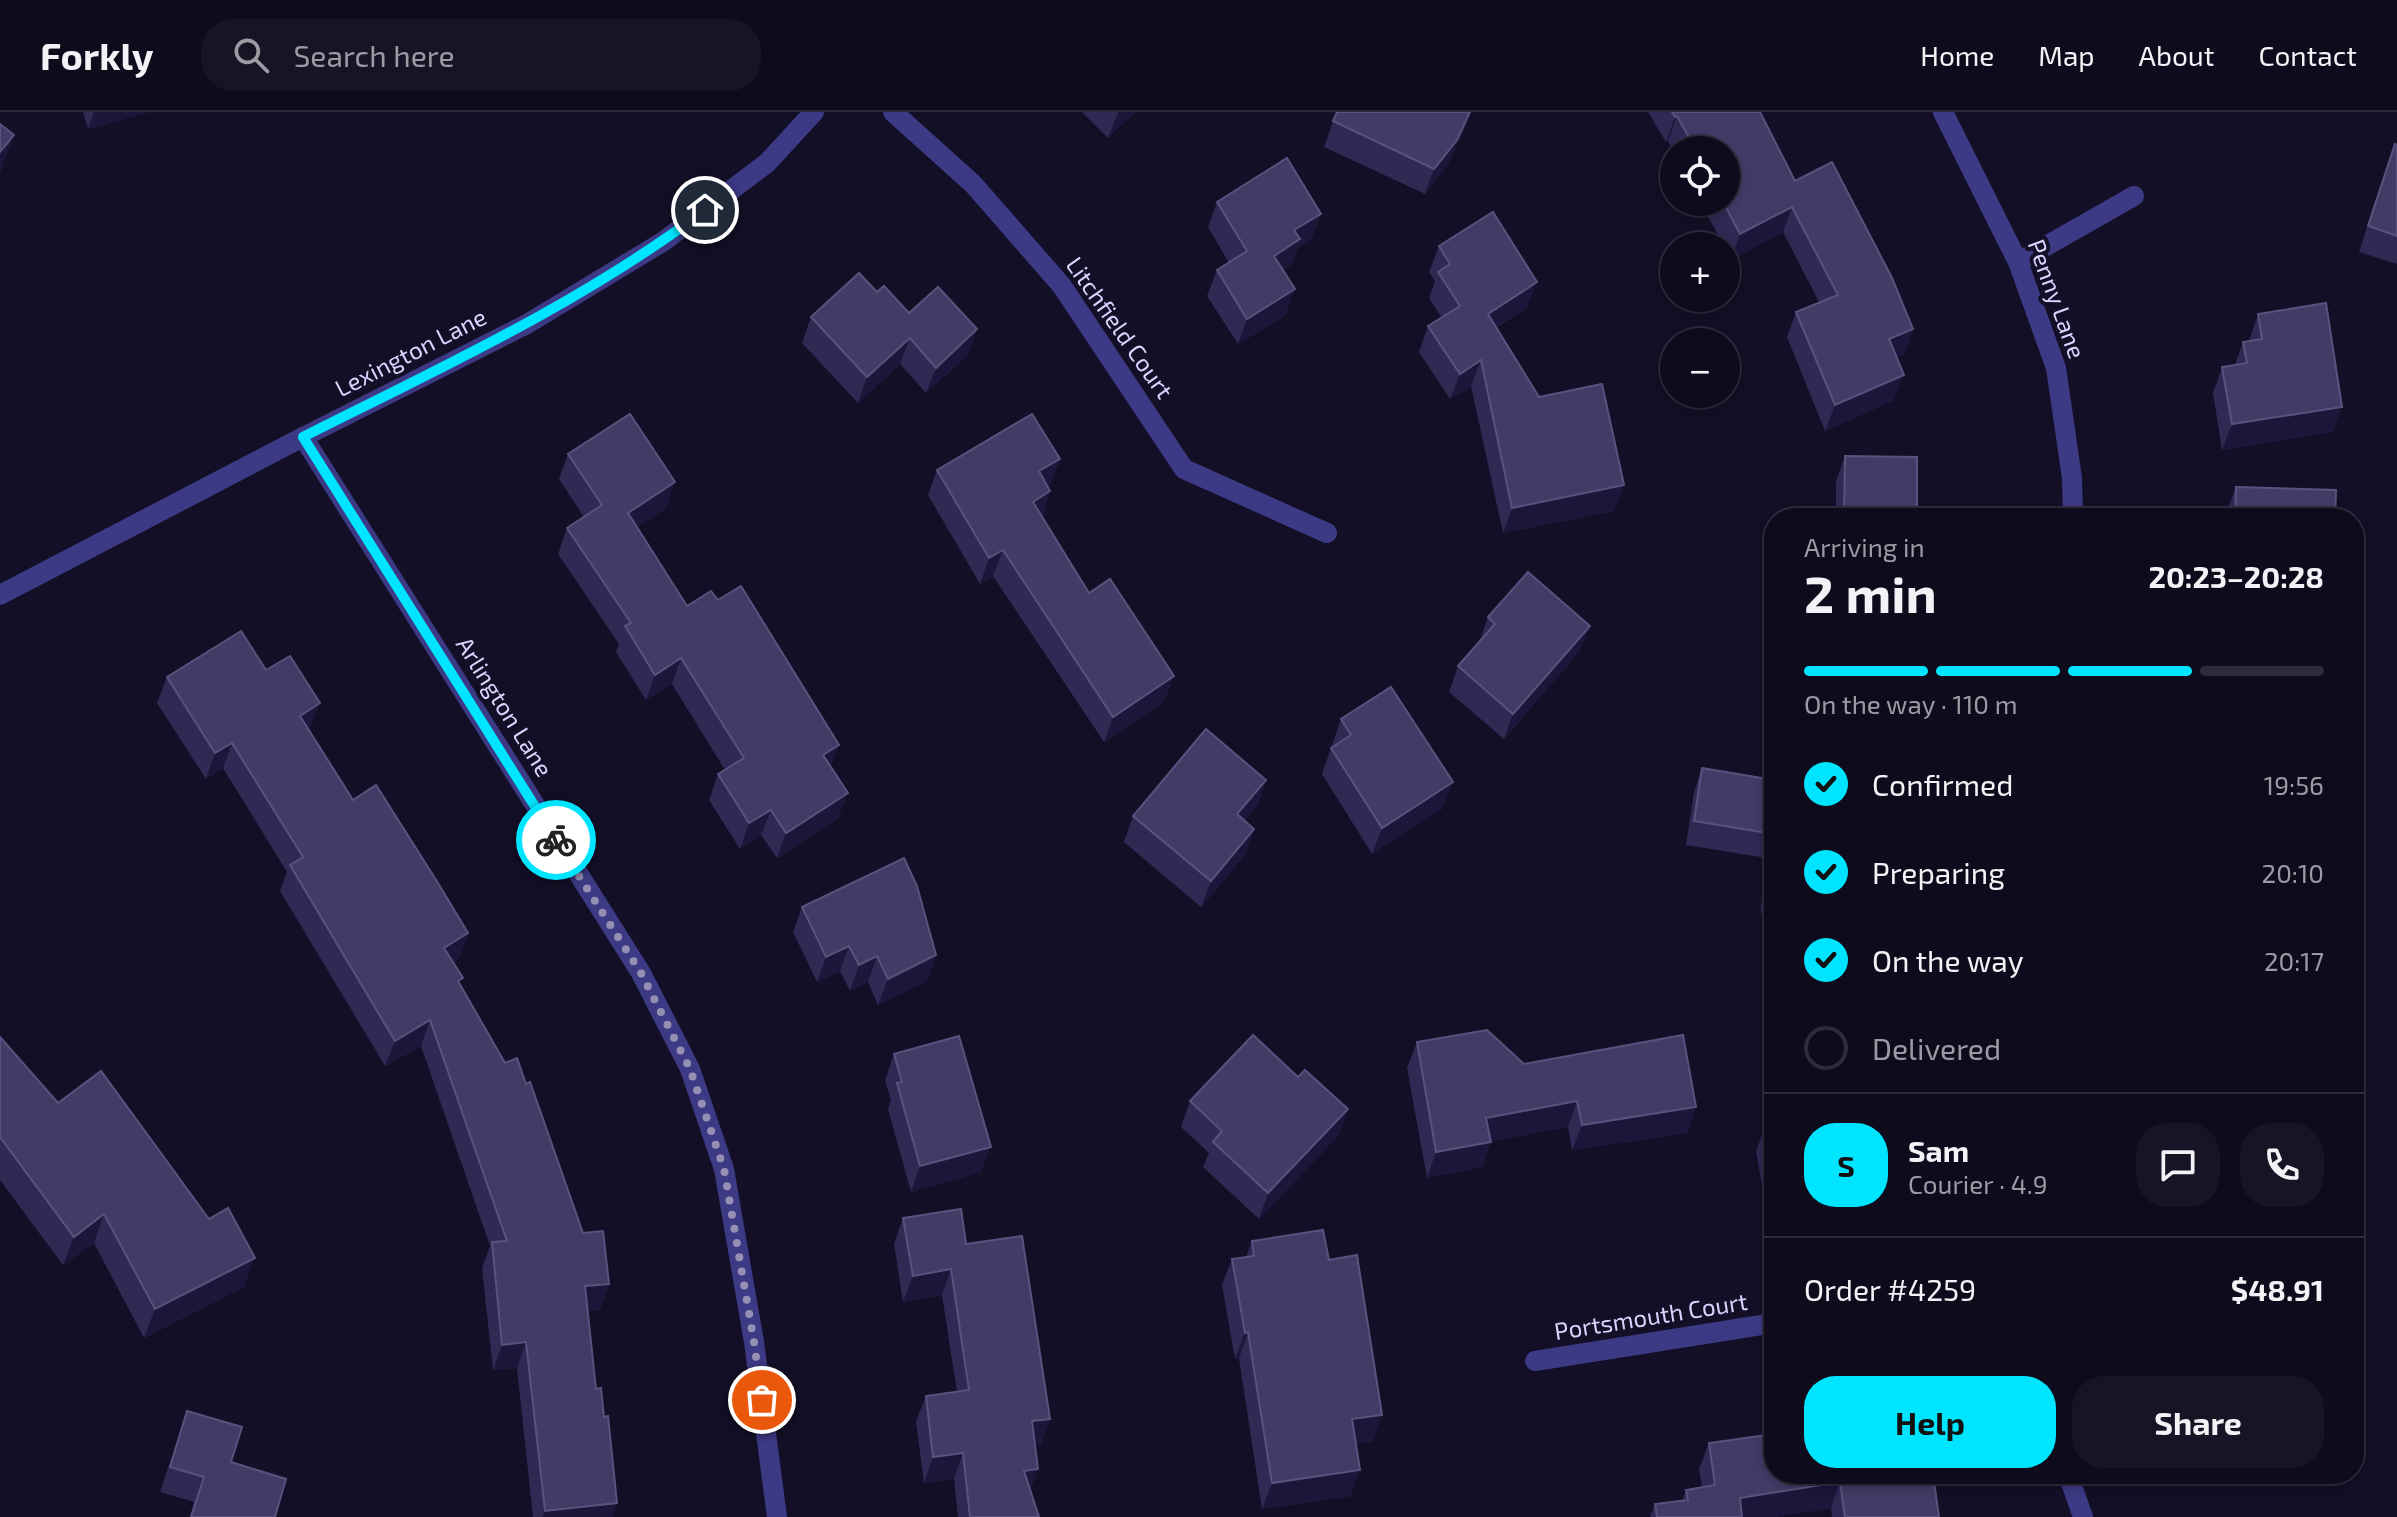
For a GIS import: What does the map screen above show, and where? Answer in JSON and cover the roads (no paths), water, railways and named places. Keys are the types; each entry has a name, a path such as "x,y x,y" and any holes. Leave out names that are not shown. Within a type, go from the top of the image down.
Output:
{"street":[{"name":"Lexington Lane","path":"0,595 527,324 664,241 767,163 814,112"},
{"name":"Litchfield Court","path":"893,112 973,184 1062,286 1184,469 1327,533"},
{"name":"Penny Lane","path":"1943,112 2018,262 2056,368 2072,478 2073,508"},
{"path":"2018,262 2134,196"},
{"name":"Arlington Lane","path":"303,437 641,973 690,1069 724,1169 754,1342 777,1517"},
{"name":"Portsmouth Court","path":"1535,1361 1764,1325"},
{"path":"2071,1484 2083,1517"}]}
